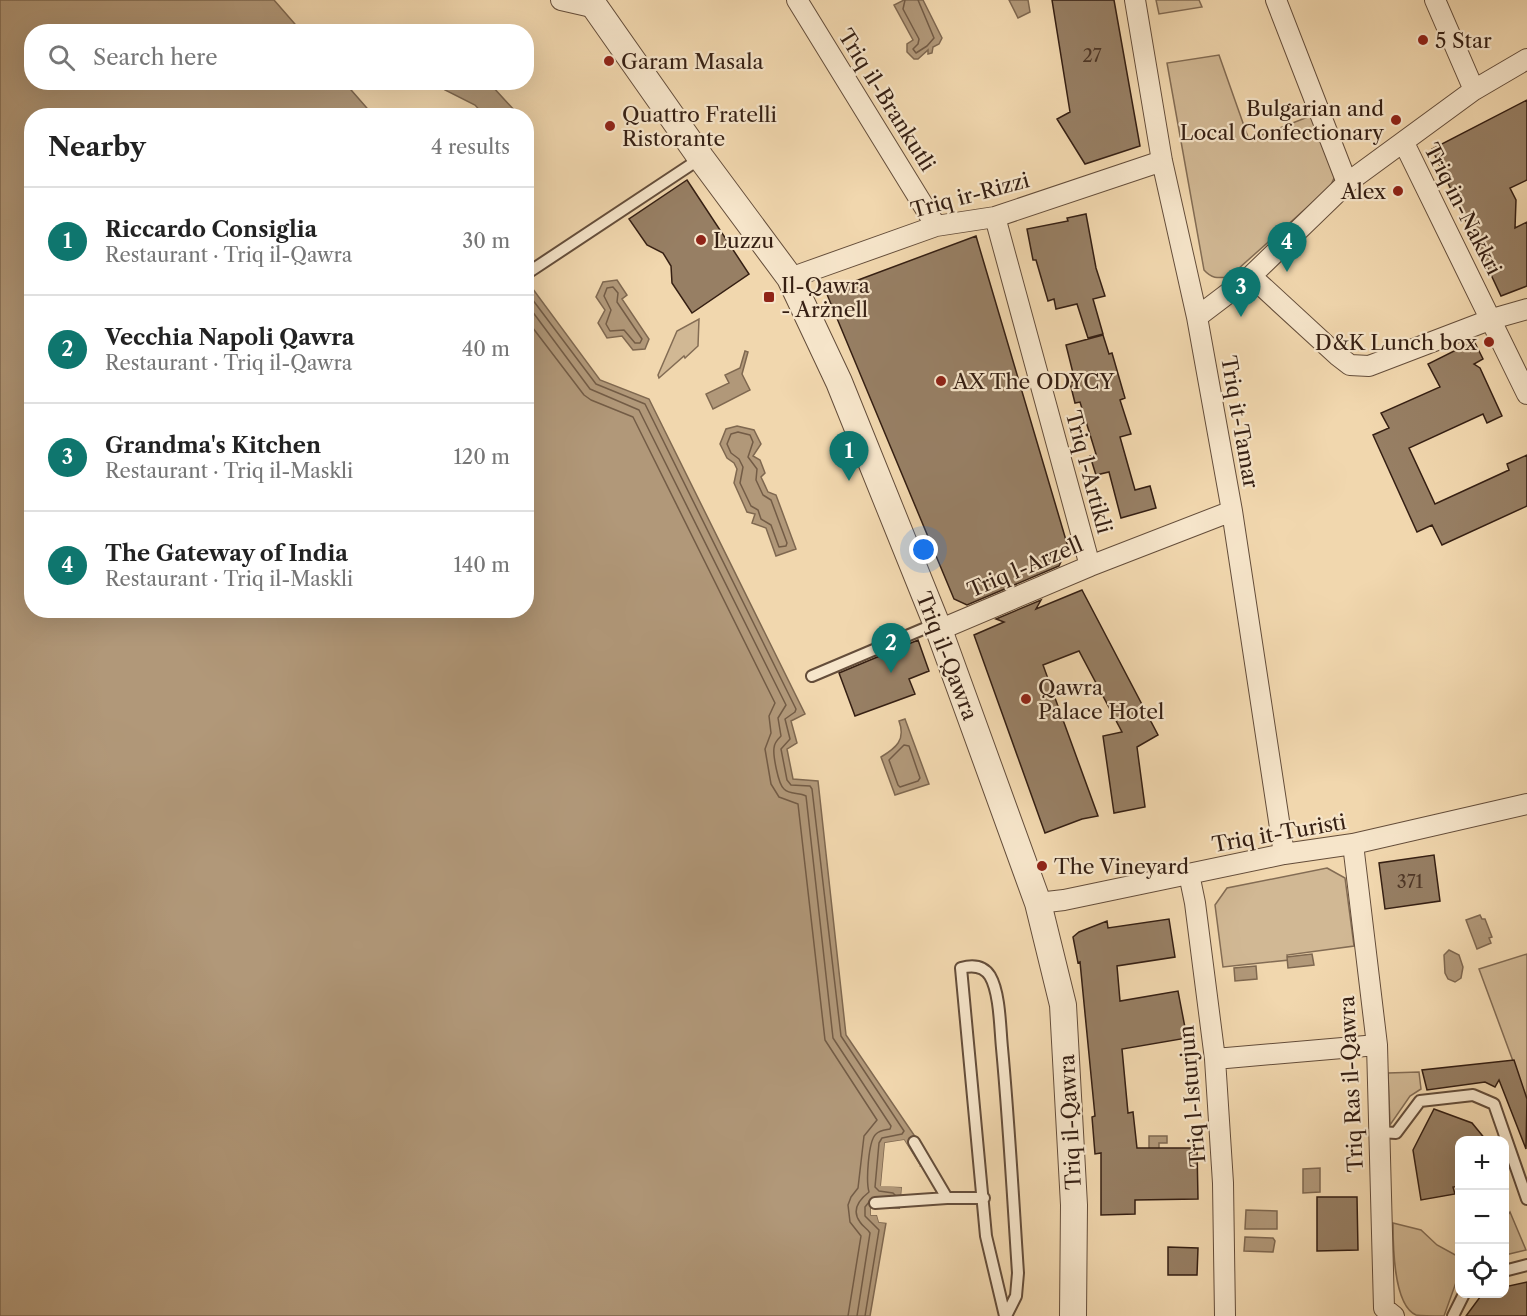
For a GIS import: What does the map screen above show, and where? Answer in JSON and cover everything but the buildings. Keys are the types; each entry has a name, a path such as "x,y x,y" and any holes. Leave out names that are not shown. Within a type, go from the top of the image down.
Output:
{"street":[{"path":"561,0 593,4"},
{"name":"Triq il-Brankutli","path":"797,0 936,226"},
{"name":"Triq it-Tamar","path":"1135,0 1162,160 1197,317 1232,511 1284,854"},
{"path":"1276,0 1347,183"},
{"path":"1435,0 1474,90"},
{"name":"Triq il-Qawra","path":"593,4 701,158 790,278 839,382 937,627 1038,903 1063,1005 1074,1205 1073,1316"},
{"path":"1197,317 1251,276 1347,183 1474,90 1527,59"},
{"name":"Triq in-Nakkri","path":"1404,143 1527,394"},
{"name":"Triq ir-Rizzi","path":"790,278 936,226 995,217 1162,160"},
{"name":"Triq l-Artikli","path":"995,217 1090,566"},
{"path":"1251,276 1336,355 1350,365 1369,366 1492,319 1527,309"},
{"name":"Triq l-Arzell","path":"937,627 1232,511"},
{"name":"Triq it-Turisti","path":"1038,903 1064,900 1284,854 1353,844 1527,804"},
{"name":"Triq Ras il-Qawra","path":"1353,844 1377,1045 1384,1308 1394,1316"},
{"name":"Triq l-Isturjun","path":"1189,874 1195,903 1215,1059 1223,1183 1225,1316"},
{"path":"1215,1059 1377,1045"}],"lane":[{"path":"534,269 701,158"},
{"path":"812,676 937,627"},
{"path":"972,965 984,969 990,977 997,1003 1007,1101 1018,1273 1016,1296 1005,1316 986,1236 961,968 972,965"},
{"path":"1379,1132 1395,1133 1420,1101 1473,1095 1494,1104 1527,1199"},
{"path":"914,1142 947,1198"},
{"path":"876,1203 984,1198"},
{"path":"1509,1270 1527,1265"},
{"path":"1453,1316 1462,1298"}],"shaded area":[{"path":"1156,0 1199,0 1202,7 1159,14"},
{"path":"1219,55 1249,140 1313,115 1335,176 1330,187 1229,277 1222,278 1213,276 1204,270 1167,63"},
{"path":"699,319 698,346 659,378 658,375 677,331"},
{"path":"1327,868 1345,878 1354,946 1287,955 1289,960 1223,967 1215,905 1227,888"},
{"path":"1527,954 1527,1099 1479,969"},
{"path":"1419,1072 1421,1089 1410,1096 1390,1125 1388,1073"},
{"path":"1509,1213 1526,1250 1509,1254 1509,1244"},
{"path":"1393,1223 1421,1230 1437,1245 1455,1255 1455,1285 1444,1316 1416,1315 1408,1309 1399,1287 1393,1245"}],"water":[{"path":"0,0 274,0 295,24 24,24 24,90 351,90 367,108 24,108 24,618 534,618 534,290 600,380 649,399 805,714 791,721 797,743 787,749 793,779 818,781 846,1035 931,1160 920,1166 904,1140 885,1143 881,1185 902,1187 900,1209 871,1207 871,1215 877,1215 879,1222 886,1223 870,1316 0,1316"},
{"path":"904,0 923,0 942,38 939,44 933,47 932,53 928,54 928,50 918,59 914,59 907,52 907,44 913,40 894,5"},
{"path":"1009,0 1028,0 1030,12 1018,18"},
{"path":"445,90 496,90 512,108 478,108"},
{"path":"617,280 627,295 622,299 649,339 645,349 633,350 622,336 607,338 598,323 605,310 596,297 603,282"},
{"path":"745,351 748,352 742,374 750,390 713,409 706,394 729,383 725,375 740,368"},
{"path":"737,426 754,430 761,444 753,456 760,460 765,473 761,477 768,492 776,495 796,549 776,556 766,528 752,523 755,514 747,512 734,483 737,469 734,463 727,458 720,444 726,429"},
{"path":"905,719 929,784 895,795 881,757 898,743 901,733 899,721"},
{"path":"1480,915 1482,919 1485,919 1492,937 1489,938 1491,943 1477,949 1466,920"},
{"path":"1449,950 1459,955 1463,967 1461,978 1455,982 1448,979 1445,973 1444,955"},
{"path":"1312,954 1314,965 1288,968 1287,957"},
{"path":"1256,966 1257,979 1235,981 1234,968"},
{"path":"1149,1136 1167,1136 1167,1143 1159,1143 1159,1160 1149,1160"},
{"path":"1320,1168 1320,1192 1303,1193 1303,1169"},
{"path":"1246,1210 1277,1211 1277,1229 1245,1229"},
{"path":"1245,1237 1273,1238 1275,1241 1273,1252 1244,1251"}],"pier":[{"path":"904,1140 920,1166 917,1168 902,1143 888,1146 884,1183 904,1186 902,1210 900,1212 874,1210 879,1213 881,1219 889,1223 879,1222 877,1215 871,1215 871,1207 900,1209 902,1187 881,1186 885,1143"}],"place":[{"name":"5 Star","path":"1423,40"},
{"name":"Garam Masala","path":"609,61"},
{"name":"Bulgarian and Local Confectionary","path":"1396,120"},
{"name":"Quattro Fratelli Ristorante","path":"610,126"},
{"name":"Alex","path":"1398,191"},
{"name":"Luzzu","path":"701,240"},
{"name":"The Gateway of India","path":"1287,272"},
{"name":"Il-Qawra - Arżnell","path":"769,297"},
{"name":"Grandma's Kitchen","path":"1241,317"},
{"name":"D&K Lunch box","path":"1489,342"},
{"name":"AX The ODYCY","path":"941,381"},
{"name":"Riccardo Consiglia","path":"849,481"},
{"name":"Vecchia Napoli Qawra","path":"891,673"},
{"name":"Qawra Palace Hotel","path":"1026,699"},
{"name":"The Vineyard","path":"1042,866"}]}
